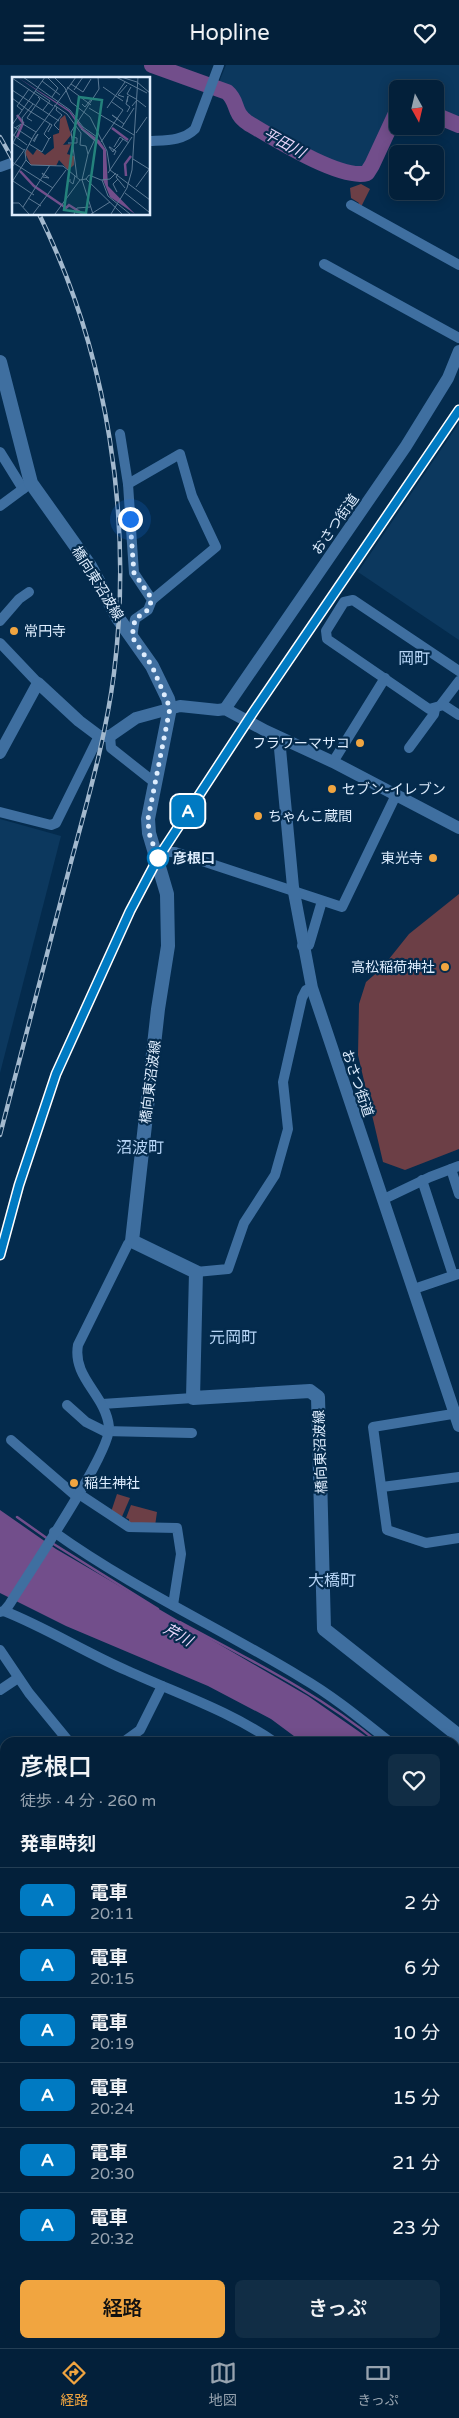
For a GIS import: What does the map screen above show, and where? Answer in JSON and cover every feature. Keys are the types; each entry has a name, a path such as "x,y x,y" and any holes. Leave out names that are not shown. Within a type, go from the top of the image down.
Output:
{"main road":[{"name":"橋向東沼波線","path":"0,362 27,486 90,566 118,618 152,666 170,708 148,819 149,833 166,894 168,946 158,1009 132,1241"},
{"path":"132,1241 196,1272 193,1398"},
{"name":"橋向東沼波線","path":"193,1398 310,1391 318,1397 324,1629 459,1736"}],"street":[{"path":"150,141 188,136 195,129 219,65"},
{"path":"0,167 12,163"},
{"path":"351,205 459,265"},
{"path":"324,264 459,338"},
{"name":"おさつ街道","path":"224,709 406,446 448,378 459,351"},
{"path":"120,434 128,483 134,573 152,599"},
{"path":"0,452 27,486 0,507"},
{"path":"128,483 180,453 192,497 216,547 152,599 148,610 135,619 132,637"},
{"path":"0,621 19,599 29,592"},
{"path":"459,671 352,600 344,603 326,631 327,639 429,709 438,706 459,715"},
{"path":"0,643 38,683 79,721 104,736 111,748 154,782"},
{"path":"333,762 385,678"},
{"path":"409,748 434,715 438,706 459,681"},
{"path":"0,753 38,683"},
{"path":"0,812 51,825 56,823 104,736 136,718 180,706 218,711 224,709 279,738 333,762 459,828"},
{"name":"おさつ街道","path":"279,738 293,889 302,946 312,988 332,1054 384,1199 458,1418"},
{"path":"169,853 175,851 342,907 396,795"},
{"path":"302,946 310,945 322,901"},
{"path":"196,1272 228,1269 244,1223 275,1175 288,1129 283,1081 302,998 306,990 312,988"},
{"path":"384,1199 422,1180 455,1167 459,1194"},
{"path":"414,1289 456,1274 422,1180"},
{"path":"132,1241 128,1244 78,1345 76,1357 82,1376 102,1403 108,1415 110,1431 78,1495 4,1610 162,1687 211,1705 266,1737"},
{"path":"102,1403 193,1398"},
{"path":"66,1405 96,1428 110,1431 192,1433"},
{"path":"458,1418 373,1427 387,1530 426,1543 459,1538"},
{"path":"11,1440 78,1495 129,1527 177,1529 181,1554 173,1605"},
{"path":"382,1487 459,1477"},
{"path":"52,1535 96,1562 304,1679 362,1719 384,1737"},
{"path":"0,1650 18,1678 65,1737"},
{"path":"0,1690 18,1678"},
{"path":"135,1737 162,1687"}],"shaded area":[{"path":"226,65 459,65 459,121 444,115 444,80 389,80 389,115 364,165 357,169 322,156 243,112 233,89 219,82"},
{"path":"361,184 370,189 361,207 358,205 359,203 351,198 350,188"},
{"path":"459,423 459,640 358,572"},
{"path":"0,819 61,836 0,1073"},
{"path":"459,894 459,1149 405,1170 383,1162 358,1055 359,1004 366,982 381,969 409,934"},
{"path":"117,1494 130,1498 121,1519 111,1512"},
{"path":"131,1505 157,1512 155,1526 129,1524 129,1519 126,1518"}],"water":[{"name":"芹川","path":"0,1510 56,1549 308,1696 367,1737 295,1737 271,1719 208,1686 66,1626 0,1593"}],"waterway":[{"name":"平田川","path":"152,65 227,92 231,96 237,111 248,123 289,147 341,171 355,174 367,173 389,128"},
{"name":"平田川","path":"444,119 459,125"},
{"path":"17,1517 48,1539"},
{"path":"52,1543 158,1609"},
{"name":"芹川","path":"180,1622 307,1692 371,1737"}],"railway":[{"path":"0,137 12,158"},
{"path":"0,1135 100,752 114,673 119,615 120,556 117,497 110,438 98,380 82,323 63,268 39,215"},
{"path":"0,1255 19,1185 56,1074 130,911 158,858 243,727 459,410"}],"train":[{"name":"A","path":"0,1255 19,1185 56,1074 96,982 158,858 254,711 459,410"}],"place":[{"name":"常円寺","path":"14,631"},
{"name":"フラワーマサコ","path":"360,743"},
{"name":"セブン-イレブン","path":"332,789"},
{"name":"ちゃんこ蔵間","path":"258,816"},
{"name":"彦根口","path":"158,858"},
{"name":"東光寺","path":"433,858"},
{"name":"高松稲荷神社","path":"445,967"},
{"name":"稲生神社","path":"74,1483"}],"district":[{"name":"岡町","path":"414,658"},
{"name":"沼波町","path":"140,1147"},
{"name":"元岡町","path":"233,1337"},
{"name":"大橋町","path":"332,1580"}],"route":[{"path":"130,519 134,573 152,599 148,610 135,619 132,637 152,666 168,699 170,708 148,819 149,833 158,858"}]}
